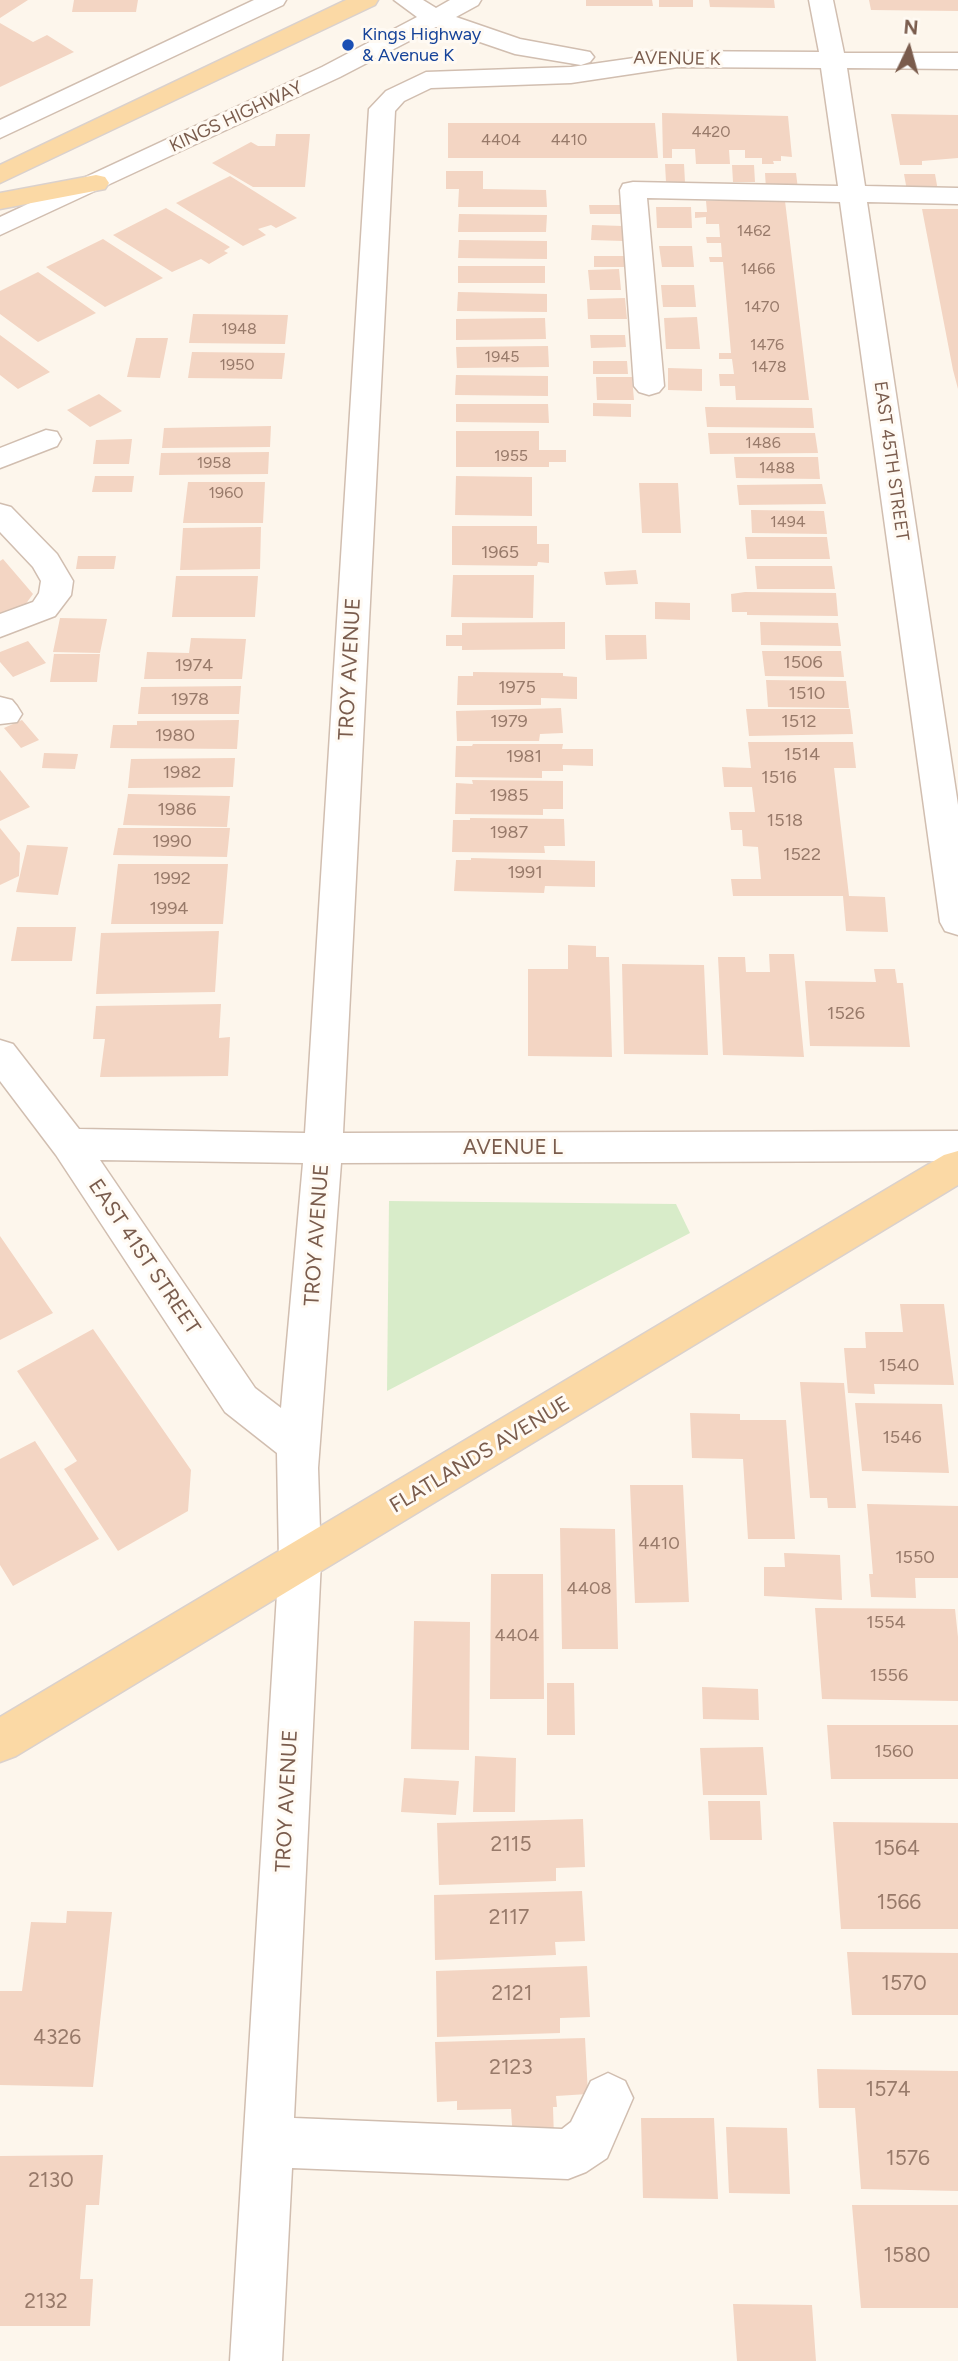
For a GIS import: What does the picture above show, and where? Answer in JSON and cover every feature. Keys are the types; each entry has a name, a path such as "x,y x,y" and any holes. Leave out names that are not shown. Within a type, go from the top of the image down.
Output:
{"main road":[{"path":"0,175 366,0"},
{"path":"0,201 96,183"},
{"name":"FLATLANDS AVENUE","path":"0,1741 958,1166"}],"street":[{"path":"0,130 198,25 274,0"},
{"name":"AVENUE K","path":"406,0 435,18 515,46 567,57 958,61"},
{"name":"KINGS HIGHWAY","path":"0,227 331,72 468,0"},
{"name":"EAST 45TH STREET","path":"821,0 833,61 958,922"},
{"name":"TROY AVENUE","path":"256,2361 300,1561 297,1468 323,1148 382,109 395,96 426,80 571,75 679,59"},
{"path":"649,386 633,190 958,195"},
{"path":"0,459 46,439"},
{"path":"0,514 46,561 57,580 55,595 44,609 0,626"},
{"name":"EAST 41ST STREET","path":"0,1054 69,1144 240,1400 300,1447"},
{"name":"AVENUE L","path":"69,1144 323,1148 958,1146"},
{"path":"268,2141 568,2154 589,2140 608,2098"}],"green space":[{"path":"389,1201 676,1204 690,1233 387,1391"}],"building":[{"path":"0,0 28,0 0,18"},
{"path":"74,0 138,0 136,12 72,12"},
{"path":"586,0 652,0 653,6 586,6"},
{"path":"659,0 693,0 693,7 659,7"},
{"path":"709,0 774,0 775,8 710,7"},
{"path":"869,0 958,0 958,11 871,10"},
{"path":"0,23 33,42 47,35 74,52 0,87"},
{"path":"662,113 788,116 792,157 781,156 781,161 773,161 774,164 762,164 762,158 745,158 745,150 729,150 730,164 696,164 695,149 672,149 672,158 663,158"},
{"path":"891,114 958,115 958,158 922,161 922,165 900,165"},
{"path":"448,123 655,123 658,158 448,158"},
{"path":"276,134 310,134 305,187 253,187 212,163 251,142 258,146 275,146"},
{"path":"665,164 684,164 685,182 666,182"},
{"path":"732,165 754,165 755,182 733,182"},
{"path":"446,171 483,171 483,189 546,190 547,207 458,207 459,189 446,189"},
{"path":"765,173 796,173 798,189 766,189"},
{"path":"904,174 935,174 938,191 907,191"},
{"path":"230,176 297,218 276,228 271,225 258,229 266,235 243,246 176,203"},
{"path":"706,201 785,201 809,400 736,400 735,386 720,386 719,374 734,374 732,359 719,359 719,353 731,353 723,262 710,262 709,257 722,257 721,243 707,243 706,237 720,237 719,224 706,224 706,217 695,218 695,212 707,212"},
{"path":"589,205 621,205 622,214 590,214"},
{"path":"656,207 691,207 692,228 657,228"},
{"path":"166,208 230,247 224,251 228,253 209,264 201,259 172,272 113,235"},
{"path":"922,209 958,209 958,389 953,370"},
{"path":"459,214 547,215 546,232 458,232"},
{"path":"592,225 623,226 623,241 591,240"},
{"path":"103,239 163,278 105,307 46,267"},
{"path":"459,240 547,241 547,259 458,258"},
{"path":"659,246 692,246 694,267 662,267"},
{"path":"594,256 625,256 625,267 594,267"},
{"path":"458,266 545,266 545,283 458,283"},
{"path":"619,269 621,290 590,290 588,270"},
{"path":"38,272 96,313 38,342 0,314 0,291"},
{"path":"661,285 694,285 696,307 663,307"},
{"path":"458,292 547,294 547,312 457,311"},
{"path":"625,298 627,319 588,319 587,299"},
{"path":"193,314 288,315 285,344 189,343"},
{"path":"697,317 700,349 666,349 664,318"},
{"path":"545,318 546,339 456,340 456,319"},
{"path":"0,335 50,372 18,389 0,375"},
{"path":"590,335 625,335 626,347 591,348"},
{"path":"136,338 168,338 160,378 127,377"},
{"path":"548,346 549,367 457,368 456,347"},
{"path":"192,352 285,353 282,379 188,378"},
{"path":"593,361 627,361 628,374 593,374"},
{"path":"668,368 702,369 702,391 668,390"},
{"path":"456,375 548,376 548,396 455,395"},
{"path":"596,377 632,377 634,400 597,400"},
{"path":"99,394 122,411 90,427 67,410"},
{"path":"593,403 631,404 631,417 593,416"},
{"path":"456,404 548,404 549,423 456,422"},
{"path":"705,407 812,408 814,428 707,427"},
{"path":"271,426 270,447 162,448 164,428"},
{"path":"456,431 539,431 539,450 566,450 566,462 549,462 549,467 456,467"},
{"path":"708,433 815,433 818,453 710,454"},
{"path":"132,439 129,464 93,464 96,440"},
{"path":"269,452 268,474 159,475 161,453"},
{"path":"734,457 818,457 820,479 736,478"},
{"path":"95,476 134,476 132,492 92,492"},
{"path":"456,476 532,477 532,516 455,515"},
{"path":"188,482 265,482 263,523 183,523"},
{"path":"639,483 678,483 681,533 642,533"},
{"path":"822,484 826,504 739,505 737,485"},
{"path":"751,510 824,511 827,534 752,533"},
{"path":"452,526 537,526 537,544 549,544 549,563 538,562 537,566 452,565"},
{"path":"261,527 260,569 180,570 183,528"},
{"path":"745,537 827,537 830,559 747,559"},
{"path":"78,556 116,556 114,569 76,569"},
{"path":"3,559 33,594 25,605 0,615 0,561"},
{"path":"755,566 832,566 835,589 757,589"},
{"path":"636,570 638,584 606,585 604,572"},
{"path":"453,575 534,575 533,618 451,617"},
{"path":"176,576 258,576 255,617 172,617"},
{"path":"836,593 838,616 747,615 747,612 732,612 731,594"},
{"path":"655,602 690,603 690,620 655,619"},
{"path":"60,618 107,619 100,653 53,652"},
{"path":"565,622 565,649 462,650 462,646 446,646 446,635 462,635 462,623"},
{"path":"760,622 838,623 841,646 761,645"},
{"path":"605,635 646,635 647,659 606,660"},
{"path":"191,638 246,639 242,679 144,679 147,652 189,653"},
{"path":"28,641 46,663 13,677 0,662 0,652"},
{"path":"762,651 841,651 844,677 765,676"},
{"path":"54,654 100,654 97,682 50,682"},
{"path":"473,672 563,673 563,676 577,677 577,699 541,698 541,705 457,705 458,676 473,676"},
{"path":"766,680 846,681 849,708 768,707"},
{"path":"241,686 239,714 138,714 141,687"},
{"path":"561,708 563,733 540,734 539,741 457,741 456,711"},
{"path":"746,709 850,709 853,734 749,736"},
{"path":"22,720 39,740 21,748 4,728"},
{"path":"239,720 237,749 110,748 113,725 137,725 137,721"},
{"path":"748,742 853,742 856,768 834,768 849,896 885,897 888,932 846,931 843,896 733,896 731,879 761,879 758,847 743,846 742,830 731,830 729,812 755,812 752,787 724,787 722,767 751,768"},
{"path":"563,744 562,749 593,749 593,766 563,765 563,771 542,771 542,778 455,777 456,746"},
{"path":"44,753 78,754 75,769 42,768"},
{"path":"235,758 233,787 128,788 131,759"},
{"path":"0,770 30,807 0,821"},
{"path":"472,780 563,781 563,809 543,809 543,815 455,814 456,783 473,784"},
{"path":"128,794 230,796 227,827 123,825"},
{"path":"564,819 565,846 544,846 545,853 452,852 453,820"},
{"path":"0,828 20,853 19,876 0,885"},
{"path":"118,828 230,828 227,857 113,855"},
{"path":"27,845 68,847 58,895 16,892"},
{"path":"471,858 595,861 595,887 545,886 544,893 454,891 456,860"},
{"path":"118,864 228,864 223,924 111,924"},
{"path":"17,927 76,927 72,961 11,961"},
{"path":"219,931 215,992 96,994 101,933"},
{"path":"568,945 596,946 596,957 609,957 612,1057 528,1056 528,969 568,969"},
{"path":"769,954 794,954 804,1057 723,1055 718,957 745,957 746,972 770,972"},
{"path":"622,964 704,965 708,1055 624,1054"},
{"path":"874,969 895,969 897,983 903,983 910,1047 810,1046 805,981 876,982"},
{"path":"221,1004 219,1038 230,1037 228,1076 100,1077 105,1039 93,1039 96,1006"},
{"path":"0,1236 53,1313 0,1340"},
{"path":"900,1304 944,1304 954,1385 874,1384 875,1394 848,1393 844,1348 866,1348 865,1332 903,1332"},
{"path":"93,1329 191,1470 188,1511 118,1551 64,1469 77,1461 17,1371"},
{"path":"800,1382 844,1383 856,1508 828,1508 827,1498 810,1498"},
{"path":"855,1403 942,1404 949,1473 862,1471"},
{"path":"690,1413 740,1414 740,1420 786,1420 795,1539 748,1539 743,1459 692,1458"},
{"path":"35,1441 99,1539 13,1586 0,1565 0,1459"},
{"path":"630,1485 683,1485 689,1602 635,1603"},
{"path":"867,1504 958,1506 958,1578 915,1578 916,1598 871,1597 869,1574 873,1574"},
{"path":"560,1528 615,1529 618,1649 562,1649"},
{"path":"784,1553 840,1555 842,1600 764,1596 764,1567 785,1567"},
{"path":"491,1574 543,1574 544,1699 490,1699"},
{"path":"815,1608 955,1609 958,1701 822,1699"},
{"path":"414,1621 470,1622 469,1750 411,1749"},
{"path":"547,1683 574,1683 575,1735 547,1735"},
{"path":"702,1687 758,1689 759,1720 703,1719"},
{"path":"827,1725 958,1725 958,1779 831,1779"},
{"path":"763,1747 767,1795 703,1795 700,1748"},
{"path":"475,1756 516,1758 515,1812 473,1812"},
{"path":"404,1778 459,1781 456,1815 401,1812"},
{"path":"708,1801 760,1801 762,1840 710,1840"},
{"path":"583,1819 585,1867 556,1868 556,1881 439,1885 437,1823"},
{"path":"833,1822 958,1823 958,1929 841,1929"},
{"path":"582,1891 585,1941 555,1942 556,1955 435,1960 434,1895"},
{"path":"67,1911 112,1912 93,2087 0,2085 0,1991 22,1991 31,1922 66,1923"},
{"path":"847,1952 958,1953 958,2015 852,2015"},
{"path":"587,1966 590,2017 560,2018 560,2033 437,2037 436,1971"},
{"path":"585,2038 588,2094 556,2096 557,2107 553,2107 554,2139 513,2140 511,2109 457,2110 457,2101 437,2102 435,2042"},
{"path":"817,2069 958,2071 958,2191 861,2189 855,2108 819,2108"},
{"path":"641,2118 714,2118 718,2199 643,2198"},
{"path":"726,2127 787,2128 790,2194 729,2193"},
{"path":"103,2155 99,2205 86,2205 80,2279 93,2279 90,2326 0,2326 0,2156"},
{"path":"852,2205 958,2205 958,2308 861,2308"},
{"path":"733,2304 812,2305 816,2361 737,2361"}],"place":[{"name":"Kings Highway & Avenue K","path":"348,45"}]}
